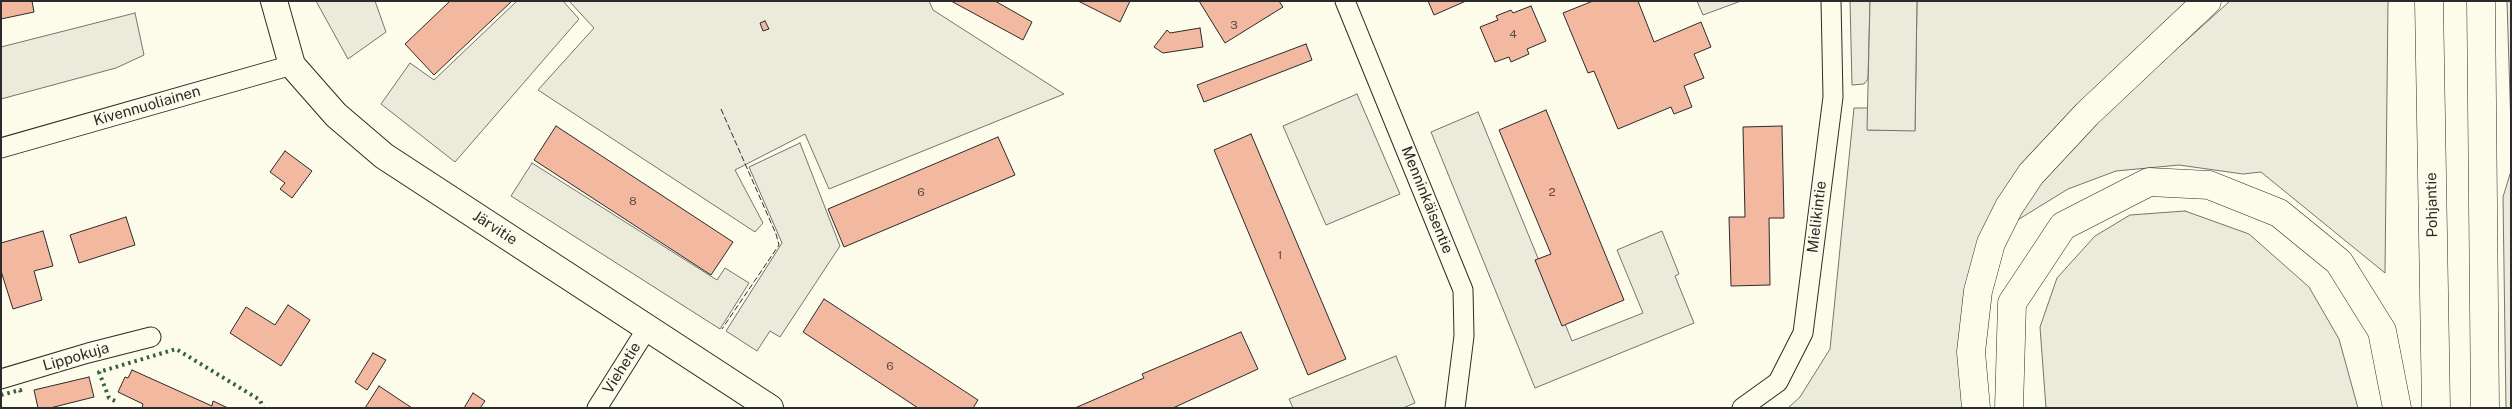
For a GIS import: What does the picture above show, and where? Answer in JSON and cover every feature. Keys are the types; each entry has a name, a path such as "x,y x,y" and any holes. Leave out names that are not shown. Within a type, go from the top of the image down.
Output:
{"highway":[{"path":"1976,408 1971,352 1978,291 1991,243 2009,207 2031,174 2087,114 2207,1"},
{"name":"Pohjantie","path":"2430,1 2436,408"},
{"path":"2481,1 2485,408"},
{"path":"2009,408 2012,303 2063,226 2149,182 2209,185 2279,213 2339,262 2382,331 2397,408"}],"street":[{"name":"Järvitie","path":"274,1 292,65 336,115 384,156 770,408"},
{"name":"Menninkäisentie","path":"1345,1 1463,290 1464,336 1455,408"},
{"name":"Mielikintie","path":"1742,408 1778,382 1803,333 1832,97 1831,1"},
{"name":"Kivennuoliainen","path":"1,148 292,65"},
{"name":"Viehetie","path":"597,408 648,328"},
{"name":"Lippokuja","path":"1,379 88,353 152,337"}],"shaded area":[{"path":"316,1 375,1 386,32 348,59"},
{"path":"517,1 563,1 579,19 455,162 381,104 410,63 434,80"},
{"path":"569,1 929,1 933,10 1064,94 829,189 805,134 735,170 763,223 755,232 538,90 594,28"},
{"path":"1697,1 1741,1 1703,15"},
{"path":"1850,1 1870,1 1868,79 1864,84 1852,85"},
{"path":"1870,1 1917,1 1915,131 1867,130"},
{"path":"1917,1 2192,1 1998,203 1967,408 1788,408 1800,397 1830,349 1854,108 1868,108 1868,130 1915,130"},
{"path":"2230,1 2388,1 2385,273 2261,172 2243,174 2179,165 2116,171 2068,189 2016,221 2029,193 2078,138"},
{"path":"2507,1 2511,1 2511,128"},
{"path":"135,13 144,55 116,68 1,99 1,47"},
{"path":"1357,94 1400,194 1326,225 1283,126"},
{"path":"1478,112 1572,341 1643,313 1617,250 1662,231 1679,274 1675,276 1694,323 1535,388 1431,132"},
{"path":"800,143 840,246 780,337 770,331 757,351 726,331 782,243 749,167"},
{"path":"532,163 717,280 725,268 749,283 720,329 511,196"},
{"path":"2511,171 2511,408 2506,408 2503,197"},
{"path":"2185,211 2249,234 2309,287 2339,339 2358,408 2046,408 2040,327 2057,278 2095,236 2130,215"},
{"path":"1396,356 1415,403 1403,408 1293,408 1289,399"}],"building":[{"path":"1,1 32,1 34,12 1,19"},
{"path":"450,1 512,1 434,75 405,44"},
{"path":"951,1 995,1 1032,22 1023,40"},
{"path":"1078,1 1130,1 1120,22"},
{"path":"1199,1 1279,1 1283,7 1225,43"},
{"path":"1428,1 1466,1 1434,15"},
{"path":"1593,1 1638,1 1654,42 1701,22 1711,47 1694,54 1704,78 1684,86 1692,107 1674,114 1671,107 1618,129 1594,71 1588,73 1563,13"},
{"path":"1531,6 1546,41 1527,49 1529,54 1511,62 1509,57 1495,62 1480,27 1498,20 1496,16 1511,10 1513,13"},
{"path":"765,21 769,29 763,31 760,23"},
{"path":"1200,28 1203,47 1163,53 1154,47 1167,30 1170,33"},
{"path":"1306,44 1312,60 1204,102 1197,85"},
{"path":"1546,110 1624,300 1562,326 1535,260 1551,254 1499,130"},
{"path":"556,126 733,242 711,275 534,160"},
{"path":"1782,126 1784,218 1769,218 1770,285 1731,286 1729,217 1745,217 1743,127"},
{"path":"1251,134 1346,359 1308,375 1214,150"},
{"path":"998,137 1015,175 844,247 828,209"},
{"path":"285,151 312,171 292,198 280,189 285,183 270,172"},
{"path":"126,217 135,245 79,263 70,235"},
{"path":"43,231 53,266 34,271 42,300 13,309 1,271 1,243"},
{"path":"824,299 978,400 973,408 918,408 803,332"},
{"path":"288,305 310,320 281,366 230,333 246,307 275,325"},
{"path":"1241,332 1258,369 1173,408 1075,408 1144,378 1142,374"},
{"path":"373,353 386,360 367,390 355,382"},
{"path":"132,370 212,406 213,401 228,408 142,408 143,404 118,392 125,377 128,378"},
{"path":"89,377 94,397 50,408 38,408 34,390"},
{"path":"379,386 412,408 365,408"},
{"path":"473,393 485,401 480,408 464,408"}],"hedge":[{"path":"115,401 109,398 99,372 176,349 260,400 263,408"},
{"path":"1,395 20,390 22,396"}],"fence":[{"path":"721,109 776,234 779,245 722,329"}]}
